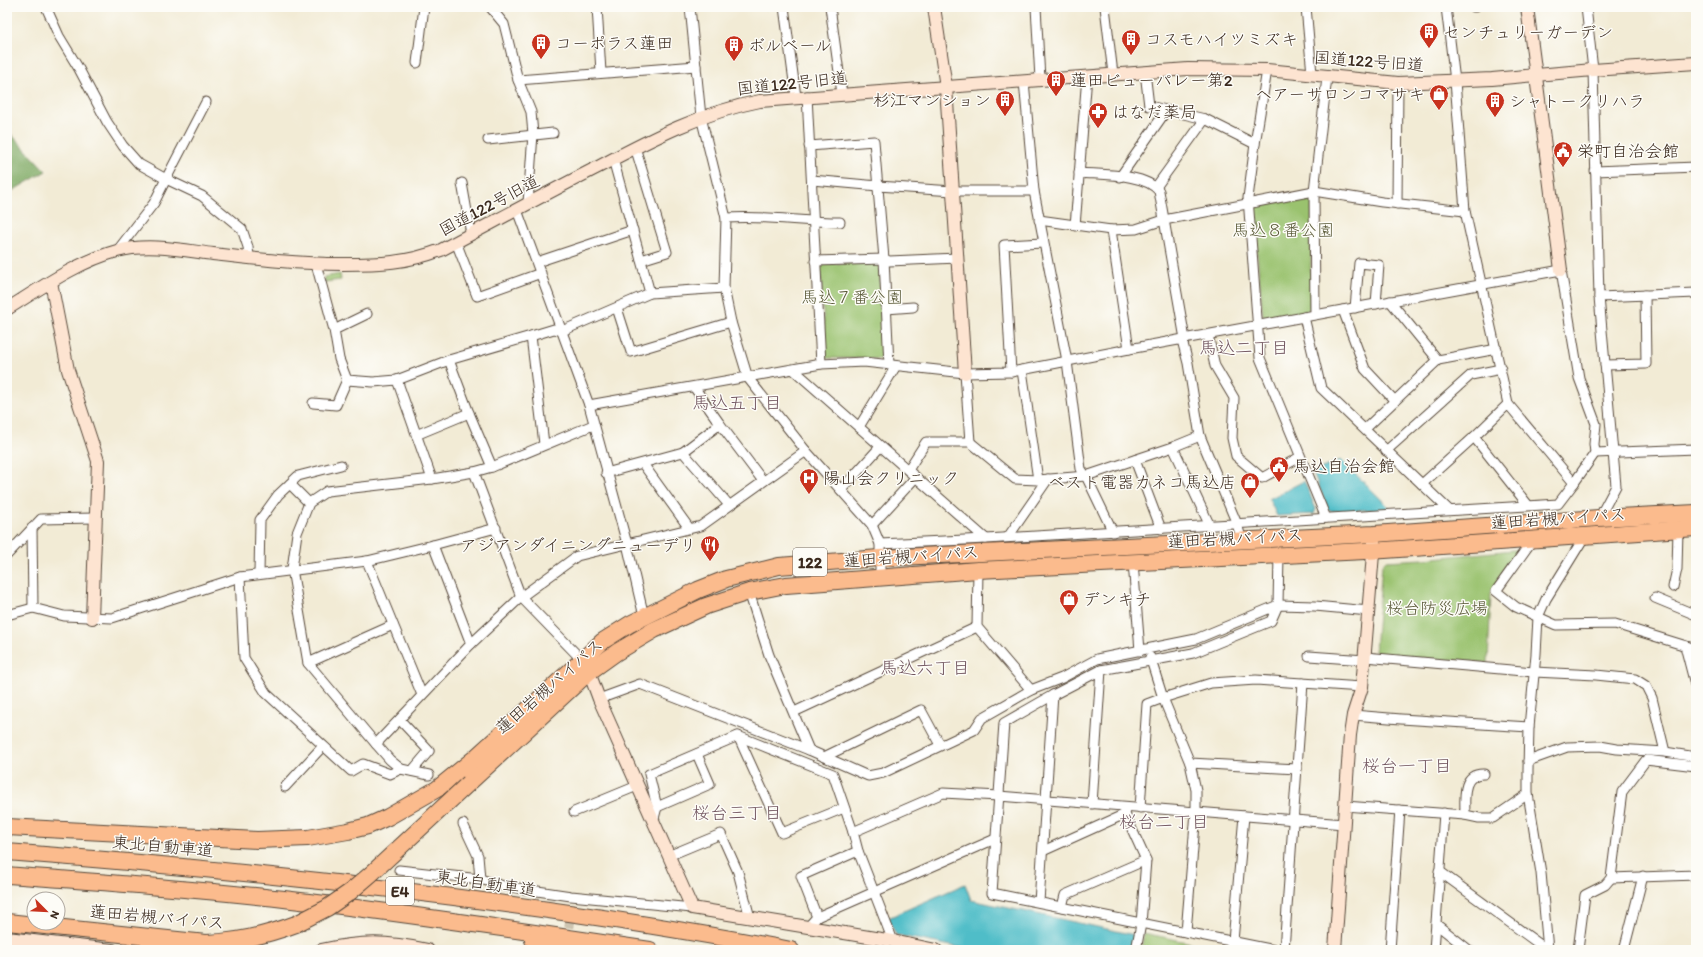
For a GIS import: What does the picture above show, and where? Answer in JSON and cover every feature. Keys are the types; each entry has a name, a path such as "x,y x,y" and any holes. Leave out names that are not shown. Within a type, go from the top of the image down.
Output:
{"highway":[{"name":"蓮田岩槻バイパス","path":"7,827 257,840 308,838 348,831 388,817 437,789 586,666 617,652 654,630 706,606 749,592 786,585 978,570 1279,555 1374,542 1599,518 1696,513"},
{"name":"蓮田岩槻バイパス","path":"7,922 206,943 227,942 272,934 296,924 327,908 355,888 469,783 586,666 603,641 646,615 698,590 726,579 769,568 879,551 1242,541 1374,542 1534,538 1696,528"},
{"name":"東北自動車道","path":"7,852 186,867 476,900 589,916 791,950"},
{"name":"E4","path":"7,875 293,900 650,950"},
{"path":"487,926 564,950"}],"street":[{"path":"46,7 59,36 79,69 107,122 123,146 139,164 202,196 242,229 248,247 248,258"},
{"path":"417,63 424,7"},
{"path":"490,7 504,24 518,80 531,112 533,134 528,202"},
{"path":"597,7 601,72"},
{"path":"690,7 701,117 726,218 724,288 731,322 748,378 806,451 872,525 879,551 880,577"},
{"path":"784,7 802,97 809,146 821,364"},
{"path":"830,7 842,94"},
{"path":"934,7 946,87 970,442"},
{"path":"1036,7 1040,79"},
{"path":"1105,7 1113,74"},
{"path":"1306,7 1312,74"},
{"path":"1446,7 1455,81 1465,212 1508,404 1574,483"},
{"path":"879,551 1008,537 1113,532 1558,504 1595,453 1594,444 1596,424 1579,378 1561,270 1527,7"},
{"path":"1586,7 1593,70 1599,297 1616,486 1599,518"},
{"name":"国道122号旧道","path":"7,309 79,267 117,251 151,248 316,264 380,264 426,256 456,242 517,210 528,202 613,159 701,117 741,104 760,101 1024,80 1188,69 1267,70 1398,83 1455,81 1696,63"},
{"path":"518,80 601,72 696,66"},
{"path":"1267,70 1255,144 1249,204 1260,358 1326,518"},
{"path":"1145,72 1149,106 1205,119 1255,144"},
{"path":"1075,226 1087,76"},
{"path":"1314,316 1314,191 1327,76"},
{"path":"1024,80 1034,191 1067,362 1081,469 1086,476 1113,532"},
{"path":"1397,204 1398,83"},
{"path":"117,251 154,203 206,102"},
{"path":"1120,177 1166,111"},
{"path":"1156,187 1205,119"},
{"path":"488,140 553,133"},
{"path":"809,146 874,141 884,259 886,309 893,365 859,427"},
{"path":"635,148 667,252 641,260"},
{"path":"613,159 650,293"},
{"path":"1595,171 1696,167"},
{"path":"1079,173 1143,180 1160,191 1200,436 1237,524 1242,541"},
{"path":"812,180 953,191 1034,191"},
{"path":"462,182 471,234"},
{"path":"1039,220 1111,230 1136,229 1164,220 1314,191 1397,204 1465,212"},
{"path":"517,210 538,262 589,405 606,474 627,544 642,608 646,615"},
{"path":"726,218 747,216 814,222 840,222"},
{"path":"538,262 633,230"},
{"path":"1111,230 1129,349"},
{"path":"456,242 477,296 541,273"},
{"path":"1011,372 1004,245 1043,243"},
{"path":"815,261 884,259 889,261 958,258"},
{"path":"1355,308 1359,263 1379,265 1376,304"},
{"path":"313,402 336,405 347,380 339,359 334,330 316,264"},
{"path":"589,405 794,370 821,364 864,362 965,373 1011,372 1561,270"},
{"path":"51,282 68,370 98,461 92,618"},
{"path":"347,380 373,382 397,380 449,360 554,329 562,331 650,293 724,288"},
{"path":"1599,297 1696,293"},
{"path":"1605,365 1646,364 1645,295"},
{"path":"1390,301 1438,360"},
{"path":"886,309 913,307"},
{"path":"617,308 631,352 731,322"},
{"path":"1343,310 1365,369 1395,401"},
{"path":"334,330 367,314"},
{"path":"1304,317 1321,388 1449,510"},
{"path":"1208,335 1215,366 1234,398 1232,438 1236,456 1262,478 1300,457"},
{"path":"531,336 544,444"},
{"path":"1365,429 1438,360 1496,349"},
{"path":"449,360 469,413 492,467"},
{"path":"1386,451 1471,375 1501,369"},
{"path":"794,370 986,540"},
{"path":"1008,537 1043,479 1022,370"},
{"path":"397,380 432,479"},
{"path":"694,387 763,481"},
{"path":"1422,484 1508,404"},
{"path":"416,435 469,413"},
{"path":"429,775 401,769 390,760 308,663 292,570 297,533 309,502 327,492 432,479 474,472 492,467 593,424"},
{"path":"606,474 683,452 720,424"},
{"path":"908,470 926,442 970,442 1015,479 1086,476 1173,447 1200,436"},
{"path":"1474,437 1528,505"},
{"path":"841,490 880,447"},
{"path":"1173,447 1210,526"},
{"path":"1595,453 1696,449"},
{"path":"376,744 472,644 521,597 576,556 701,526 806,451"},
{"path":"683,452 729,505"},
{"path":"1135,460 1161,529"},
{"path":"258,574 260,520 278,495 298,476 341,464"},
{"path":"643,464 689,528"},
{"path":"474,472 521,597 586,666 637,786 692,908"},
{"path":"872,525 916,477"},
{"path":"290,484 309,502"},
{"path":"7,554 41,519 95,518"},
{"path":"32,528 33,608"},
{"path":"7,615 33,608 64,616 112,618 240,577 367,561 434,546 496,528"},
{"path":"1673,587 1676,569 1678,529"},
{"path":"1547,950 1541,873 1528,794 1529,728 1538,617 1546,598 1586,534"},
{"path":"1534,538 1496,591 1516,607 1556,625 1615,624 1696,649"},
{"path":"1335,950 1350,735 1362,687 1370,611 1374,542"},
{"path":"434,546 472,644"},
{"path":"1275,950 992,893 1004,723 1101,670 1151,662 1193,653 1271,621 1278,605 1279,555"},
{"path":"367,561 422,696"},
{"path":"1133,562 1144,650 1151,662 1163,698 1190,762 1196,790 1196,812 1186,932"},
{"path":"978,570 977,627 1032,690"},
{"path":"240,577 244,658 266,693 351,771 363,764 390,774 401,769"},
{"path":"749,592 769,655 794,712 816,753 812,766"},
{"path":"1655,598 1696,615"},
{"path":"599,699 640,684 816,753 868,776 883,772 974,730 982,718 1032,690 1062,678 1097,659 1196,639 1278,605 1315,606 1370,611"},
{"path":"308,663 393,625"},
{"path":"794,712 977,627"},
{"path":"1686,646 1696,688"},
{"path":"1309,656 1596,675 1635,680 1646,686 1652,698 1665,752"},
{"path":"1092,804 1101,670"},
{"path":"1140,808 1147,704 1212,683 1256,680 1362,687"},
{"path":"1284,950 1303,682"},
{"path":"1039,902 1053,695"},
{"path":"816,753 921,710 940,745"},
{"path":"1354,715 1529,728"},
{"path":"400,720 429,751 412,771"},
{"path":"653,822 657,807 649,774 738,736 833,774 844,808 854,832 858,852 875,891 893,941"},
{"path":"738,736 782,833 844,808"},
{"path":"285,787 323,746"},
{"path":"1528,761 1567,747 1600,746 1617,749 1665,752 1696,757"},
{"path":"657,807 710,784 697,754"},
{"path":"1578,950 1585,894 1605,885 1611,878 1622,792 1646,760 1696,766"},
{"path":"1190,762 1297,769"},
{"path":"1465,815 1466,787 1470,778 1476,774 1484,774"},
{"path":"574,812 637,786"},
{"path":"854,832 943,794 999,796 1092,804 1126,810 1140,808 1344,824"},
{"path":"1345,806 1493,818 1528,794"},
{"path":"1043,851 1126,810"},
{"path":"1126,810 1146,860 1141,924 1136,950"},
{"path":"1390,950 1400,810"},
{"path":"1434,950 1444,814"},
{"path":"1233,942 1244,816"},
{"path":"463,824 478,856 480,879"},
{"path":"668,856 721,834 738,872 750,918"},
{"path":"808,927 817,917 995,839"},
{"path":"817,917 801,876 858,852"},
{"path":"1062,907 1064,895 1146,860"},
{"path":"399,870 480,879 504,886 572,900 692,908 893,941 936,950"},
{"path":"1440,871 1547,950"},
{"path":"1611,878 1696,875"},
{"path":"1624,950 1643,876"},
{"path":"1436,924 1469,950"},
{"path":"7,938 112,950"},
{"path":"321,950 382,942 428,950"}],"green space":[{"path":"7,130 46,171 7,194"},
{"name":"馬込８番公園","path":"1308,196 1312,198 1310,308 1307,311 1267,319 1263,316 1253,212 1256,207"},
{"name":"馬込７番公園","path":"879,262 885,359 826,358 820,264"},
{"path":"340,274 341,280 325,282 324,277"},
{"name":"桜台防災広場","path":"1523,549 1491,593 1488,663 1378,655 1375,651 1382,565 1385,561 1424,559"},
{"path":"1144,933 1224,950 1141,950"}],"water":[{"path":"1341,460 1391,509 1332,511 1328,509 1313,472"},
{"path":"1304,481 1316,509 1314,514 1277,516 1269,499"},
{"path":"965,884 971,900 1135,935 1132,950 972,950 896,935 888,918"}],"tunnel":[{"path":"567,941 572,903"}],"place":[{"name":"センチュリーガーデン","path":"1429,49"},
{"name":"コスモハイツミズキ","path":"1131,56"},
{"name":"コーポラス蓮田","path":"541,60"},
{"name":"ボルベール","path":"734,62"},
{"name":"蓮田ビューパレー第2","path":"1056,97"},
{"name":"ヘアーサロンコマサキ","path":"1439,111"},
{"name":"杉江マンション","path":"1005,117"},
{"name":"シャトークリハラ","path":"1495,118"},
{"name":"はなだ薬局","path":"1098,129"},
{"name":"栄町自治会館","path":"1563,168"},
{"name":"馬込自治会館","path":"1279,483"},
{"name":"陽山会クリニック","path":"809,495"},
{"name":"ベスト電器カネコ馬込店","path":"1250,499"},
{"name":"アジアンダイニングニューデリ","path":"710,562"},
{"name":"デンキチ","path":"1069,616"}],"district":[{"name":"馬込二丁目","path":"1244,348"},
{"name":"馬込五丁目","path":"737,403"},
{"name":"馬込六丁目","path":"925,668"},
{"name":"桜台一丁目","path":"1407,766"},
{"name":"桜台三丁目","path":"737,813"},
{"name":"桜台二丁目","path":"1164,822"}]}
